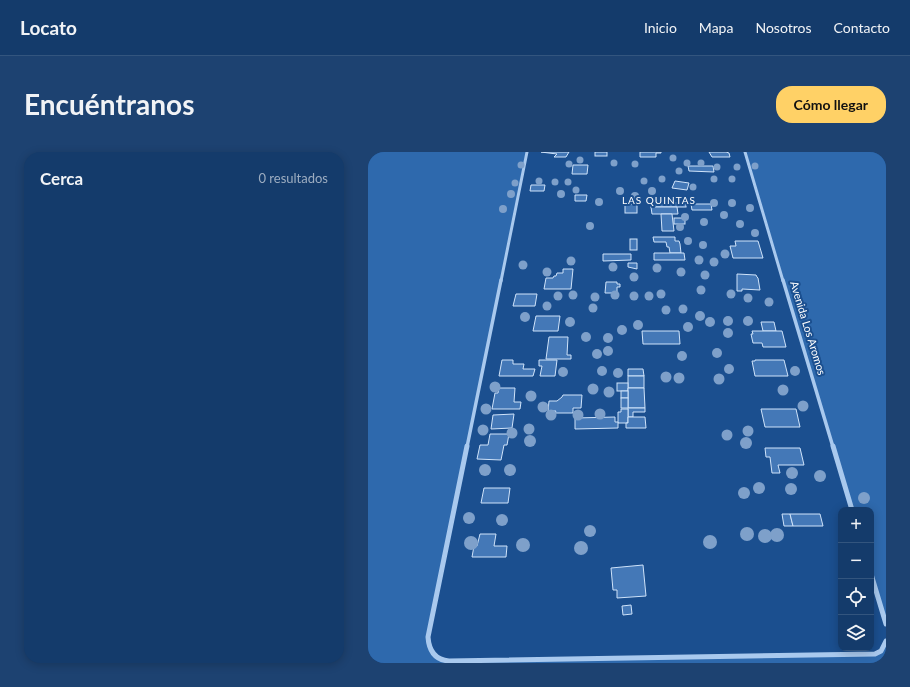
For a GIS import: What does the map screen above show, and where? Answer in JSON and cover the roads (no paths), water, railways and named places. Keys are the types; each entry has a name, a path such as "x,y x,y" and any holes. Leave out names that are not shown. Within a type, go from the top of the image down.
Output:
{"street":[{"path":"526,152 428,637 429,647 433,655 440,660 449,661 875,654 881,651 886,641"},
{"name":"Avenida Los Aromos","path":"745,152 851,507"},
{"path":"872,579 886,624"}],"district":[{"name":"LAS QUINTAS","path":"659,200"}]}
